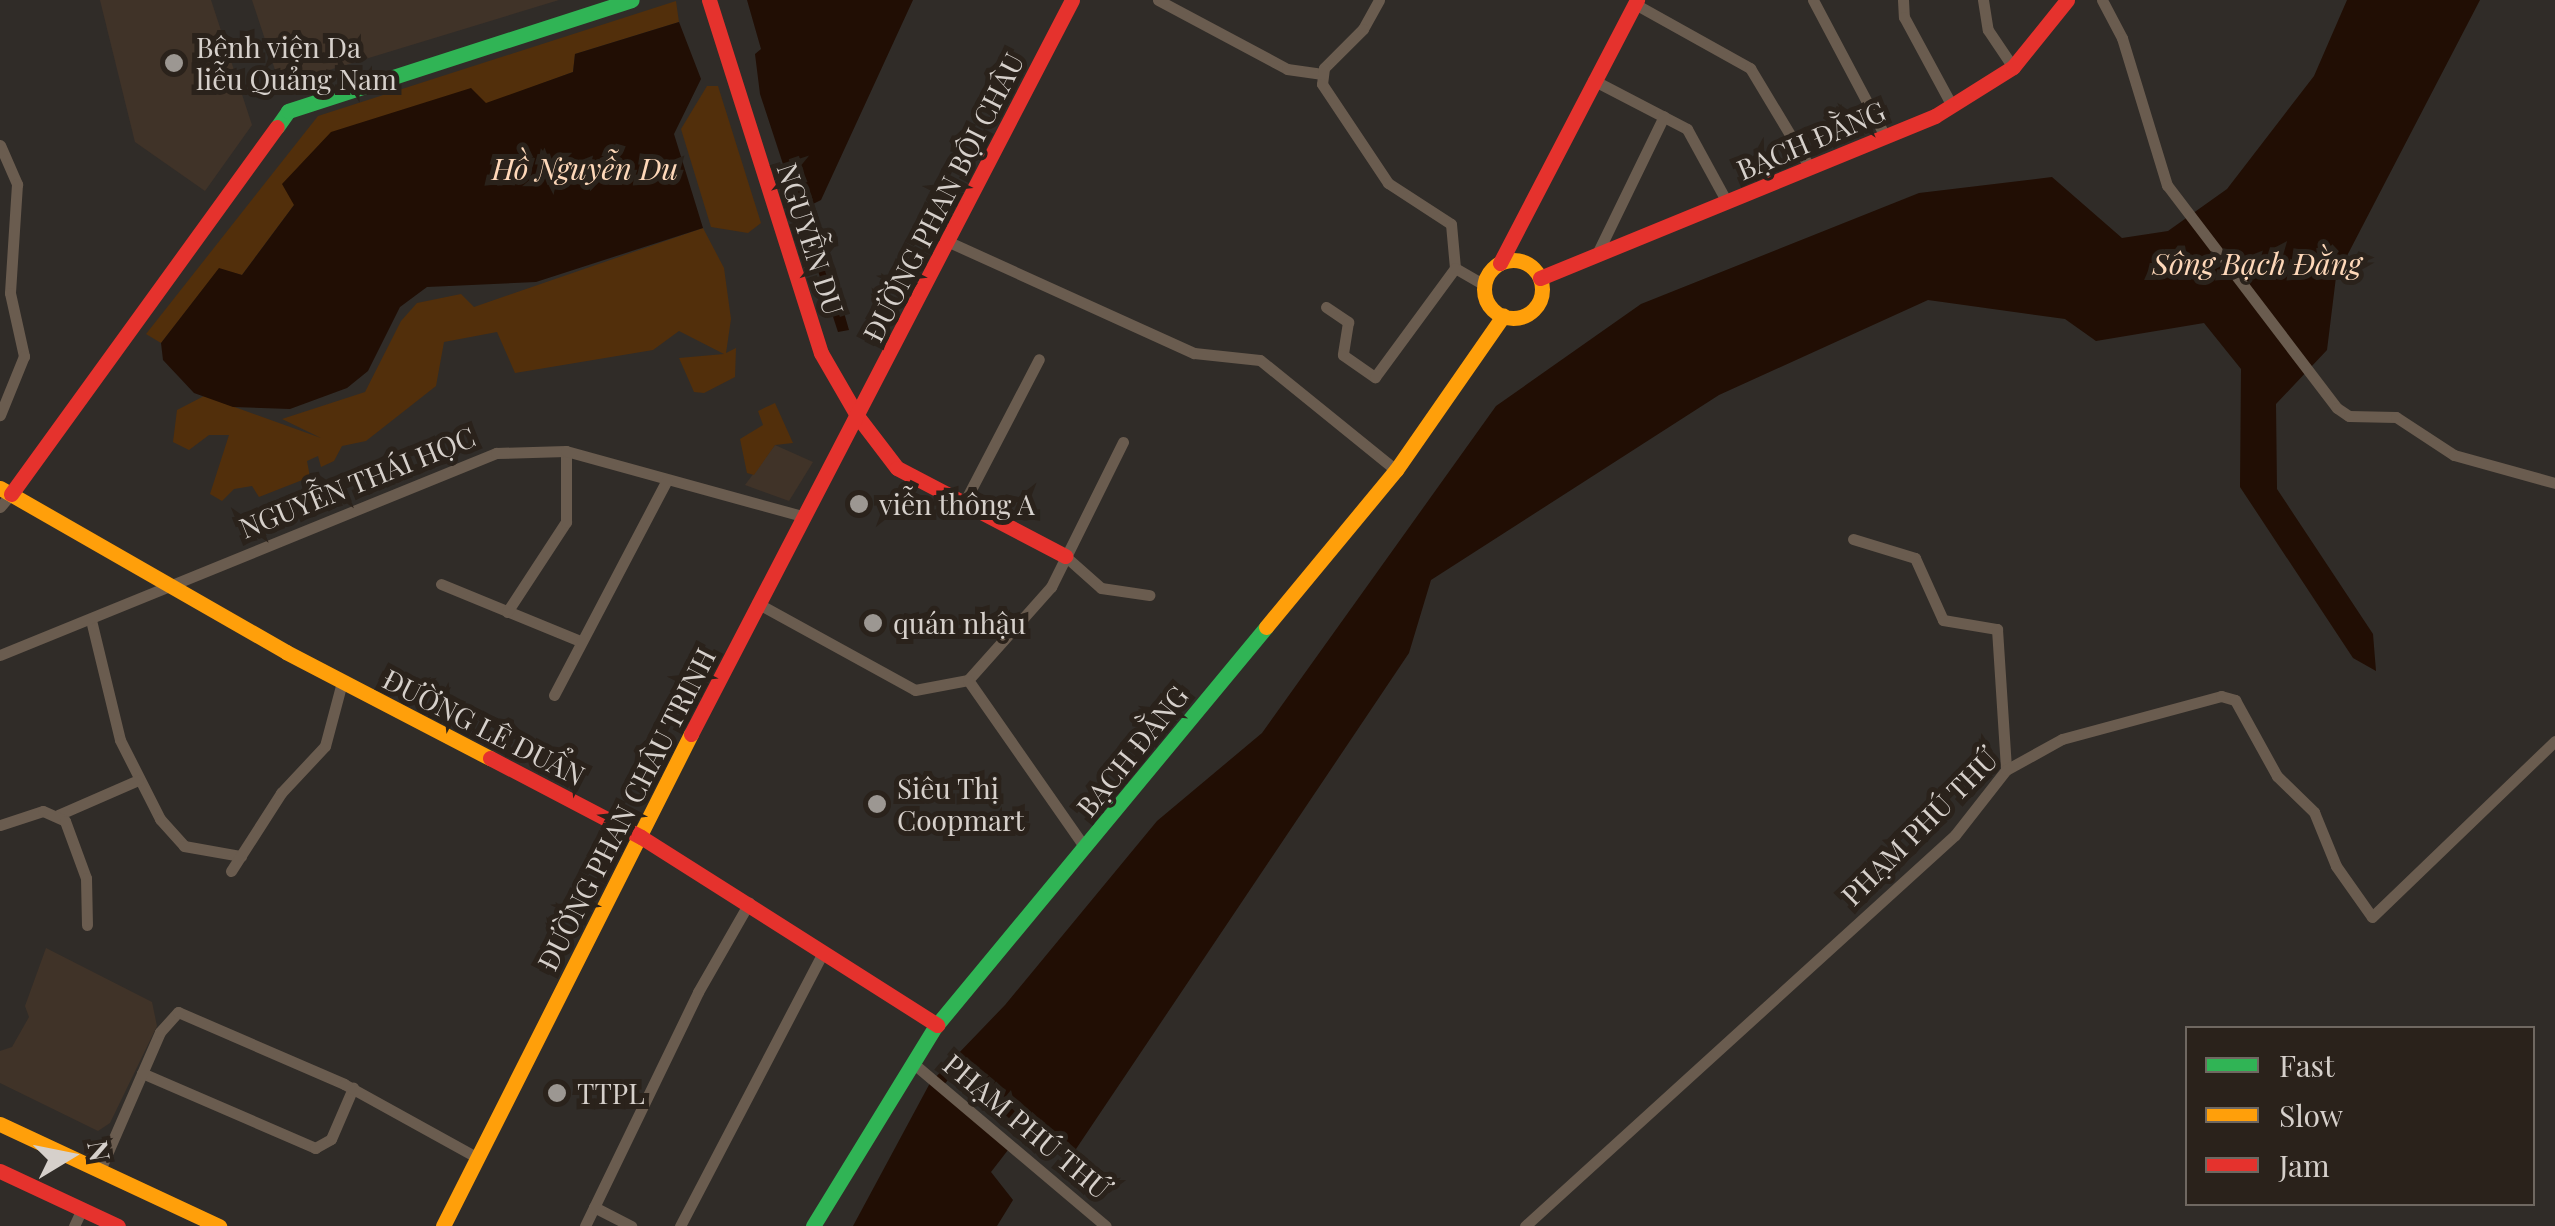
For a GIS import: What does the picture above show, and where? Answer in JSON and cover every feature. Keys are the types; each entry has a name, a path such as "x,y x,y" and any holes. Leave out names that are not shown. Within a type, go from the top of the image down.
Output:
{"street":[{"path":"0,507 5,491 288,111 632,0"},
{"name":"NGUYỄN DU","path":"710,0 821,353 858,416 896,468 1065,556"},
{"name":"ĐƯỜNG PHAN BỘI CHÂU","path":"858,416 1072,0"},
{"path":"1158,0 1287,69 1321,74 1388,182 1451,224 1455,268 1396,357 1375,377 1344,355 1348,322 1326,307"},
{"path":"1321,74 1363,29 1379,0"},
{"path":"1815,0 1886,136"},
{"path":"1903,0 1904,17 1951,104"},
{"path":"1983,0 1988,30 2013,66"},
{"name":"BẠCH ĐẰNG","path":"1540,278 1886,136 1951,104 2013,66 2067,0"},
{"path":"2102,0 2122,38 2166,185 2343,413 2396,418 2454,455 2555,484"},
{"path":"1484,286 1500,263 1636,2 1750,68 1810,168"},
{"path":"1594,80 1688,129 1727,202"},
{"path":"1597,254 1664,116"},
{"path":"0,145 18,198 10,293 24,356 0,415"},
{"path":"949,242 1194,353 1260,360 1396,470"},
{"path":"1455,268 1484,286 1488,304 1502,316 1530,312 1541,297 1540,278 1518,260 1500,263"},
{"name":"BẠCH ĐẰNG","path":"813,1226 937,1025 1396,470 1502,316"},
{"path":"964,503 1039,359"},
{"path":"0,377 13,384"},
{"name":"ĐƯỜNG PHAN CHÂU TRINH","path":"443,1226 756,603 858,416"},
{"path":"756,603 916,690 968,680 1050,587 1123,442"},
{"name":"NGUYỄN THÁI HỌC","path":"0,655 455,466 529,448 566,451 802,516"},
{"path":"506,612 566,522 566,451"},
{"path":"554,695 667,480"},
{"name":"ĐƯỜNG LÊ DUẨN","path":"5,491 342,682 641,836 937,1025"},
{"path":"1854,538 1915,558 1942,620 1998,629 2006,770"},
{"path":"1065,556 1101,588 1149,596"},
{"path":"441,584 580,642"},
{"path":"92,620 116,726 138,780 178,843 241,856"},
{"path":"968,680 1085,848"},
{"path":"231,871 280,793 325,746 342,682"},
{"name":"PHẠM PHÚ THỨ","path":"1525,1226 1955,834 2006,770 2062,739 2228,696 2250,721 2277,776 2314,812 2336,866 2372,917 2555,741"},
{"path":"0,824 35,811 58,815 138,780"},
{"path":"58,815 79,846 87,926"},
{"path":"586,1226 698,992 749,904"},
{"path":"680,1226 824,952"},
{"path":"100,1170 168,1018 190,1012 353,1088 478,1158"},
{"name":"PHẠM PHÚ THỨ","path":"914,1064 945,1085 1106,1226"},
{"path":"142,1073 315,1148 331,1138 353,1088"},
{"path":"0,1124 220,1226"},
{"path":"0,1171 118,1226"},
{"path":"594,1207 631,1226"},
{"path":"74,1226 82,1210"}],"shaded area":[{"name":"Bệnh viện Da liễu Quảng Nam","path":"100,0 211,0 252,125 205,191 135,142"},
{"path":"252,0 559,0 280,85"},
{"path":"676,1 679,22 575,54 573,72 486,104 294,205 242,275 219,269 161,343 146,334 318,116"},
{"path":"707,86 718,86 761,223 748,233 711,227 681,129"},
{"path":"703,228 724,268 731,319 726,353 736,348 735,377 704,393 694,392 679,358 724,354 679,331 653,350 515,373 497,332 444,342 436,386 366,441 342,446 334,461 321,467 318,456 307,461 310,477 259,497 252,486 234,489 222,501 210,494 229,435 209,435 189,450 173,442 177,410 204,396 321,438 282,419 365,392 401,321 417,303 461,294 474,307"},
{"path":"775,403 793,443 775,445 754,475 747,473 740,439 763,425 758,411"},
{"path":"775,445 813,462 789,501 745,485"},
{"path":"46,948 152,1002 157,1026 110,1123 98,1131 0,1083 0,1051 12,1047 29,1017 25,1006"}],"water":[{"path":"747,0 913,0 821,200 813,204 849,330 838,332 760,94 755,54 761,49"},
{"name":"Sông Bạch Đằng","path":"2347,0 2480,0 2336,277 2327,350 2276,404 2277,489 2373,634 2376,671 2353,658 2240,487 2241,369 2204,323 2096,341 2065,319 1928,300 1719,395 1431,580 1409,653 1074,1152 1041,1152 949,1079 940,1089 1008,1150 991,1172 1013,1200 997,1226 853,1226 930,1083 1005,1005 1157,821 1262,733 1496,406 1641,304 1919,193 2052,177 2122,238 2168,231 2227,189 2314,76"},
{"name":"Hồ Nguyễn Du","path":"679,22 701,79 674,134 703,228 536,282 427,287 400,307 368,371 347,388 290,409 233,407 194,393 163,360 161,343 219,268 242,275 294,205 282,184 331,132 471,88 486,103 573,72 575,54"}],"traffic: fast":[{"path":"277,127 288,111 632,0"},
{"path":"813,1226 935,1027 1266,627"}],"traffic: slow":[{"path":"1513,260 1533,269 1542,289 1533,309 1513,318 1493,309 1484,289 1493,269 1513,260"},
{"path":"1266,627 1396,470 1503,316"},
{"path":"0,488 286,652 490,758"},
{"path":"443,1226 691,734"},
{"path":"0,1124 219,1226"}],"traffic: jam":[{"path":"709,0 821,353 858,417 897,468 1065,556"},
{"path":"691,734 1072,0"},
{"path":"1500,263 1637,0"},
{"path":"1540,278 1935,116 2013,67 2067,0"},
{"path":"11,494 277,127"},
{"path":"490,758 641,837 937,1025"},
{"path":"0,1171 118,1226"}],"place":[{"name":"Bệnh viện Da liễu Quảng Nam","path":"174,63"},
{"name":"viễn thông A","path":"859,504"},
{"name":"quán nhậu","path":"873,623"},
{"name":"Siêu Thị Coopmart","path":"877,804"},
{"name":"TTPL","path":"557,1093"}]}
